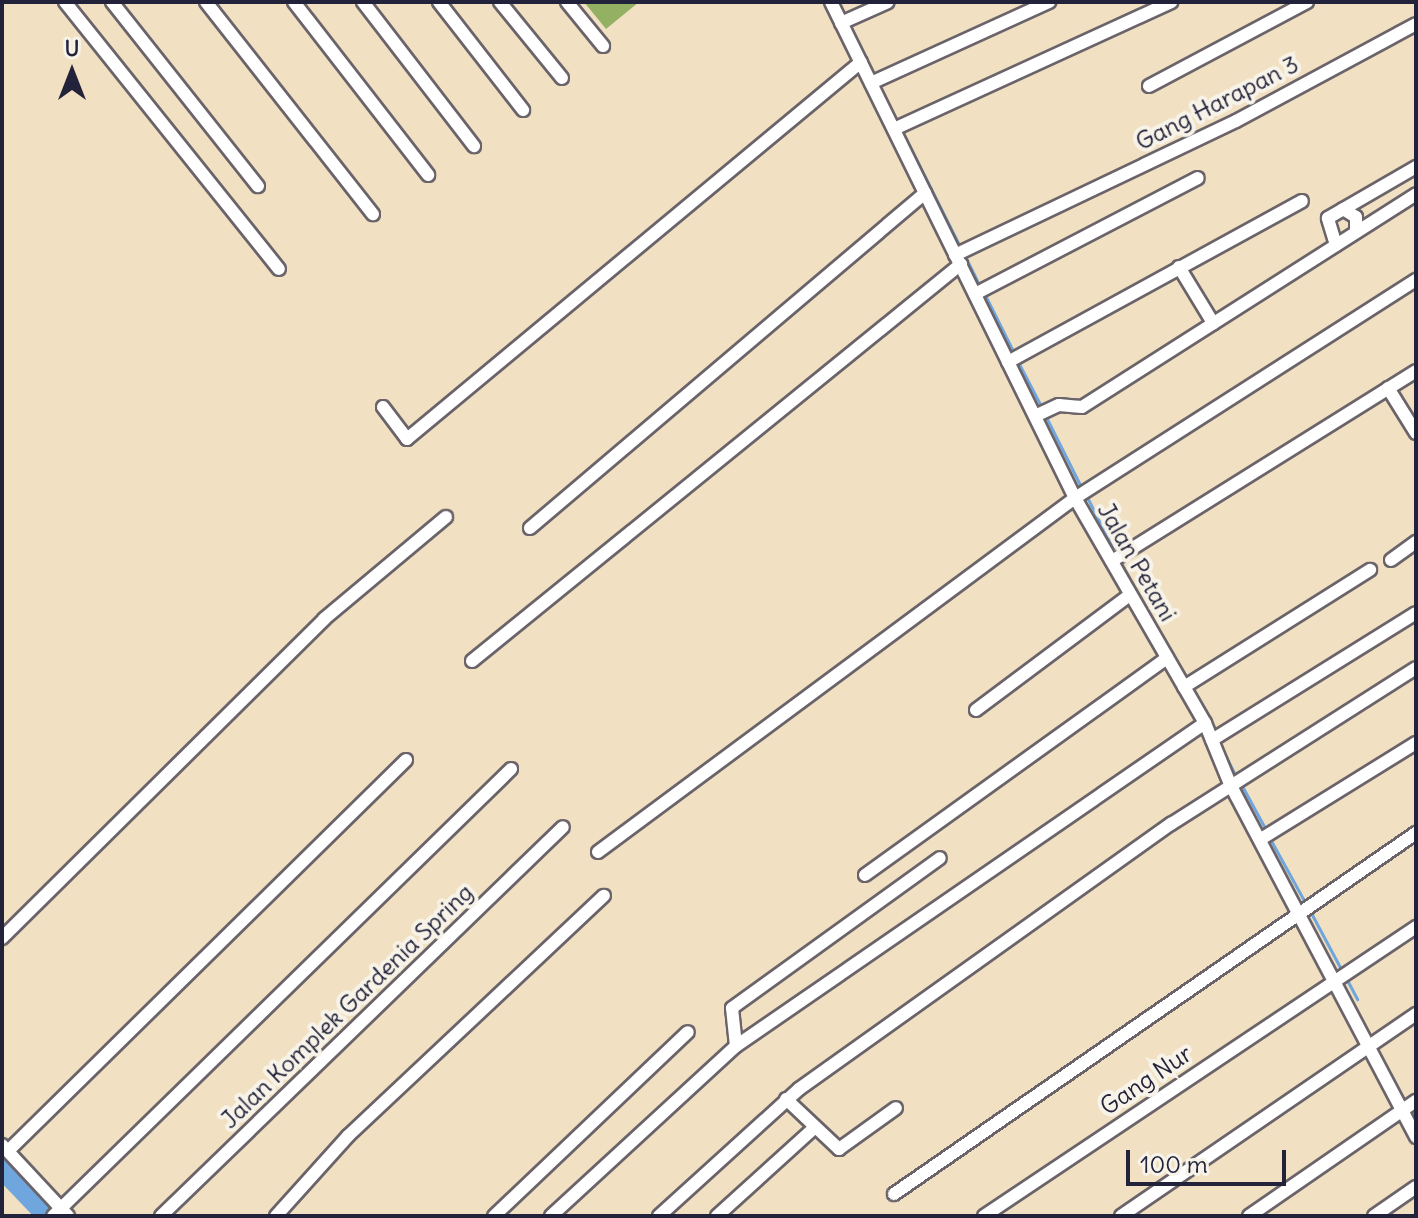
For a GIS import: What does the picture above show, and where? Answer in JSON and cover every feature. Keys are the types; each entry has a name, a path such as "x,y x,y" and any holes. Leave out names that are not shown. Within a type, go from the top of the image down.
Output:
{"street":[{"path":"65,2 279,269"},
{"path":"112,2 258,186"},
{"path":"206,2 373,214"},
{"path":"294,2 428,175"},
{"path":"363,2 474,146"},
{"path":"439,2 523,110"},
{"path":"500,2 562,78"},
{"path":"567,2 603,46"},
{"name":"Jalan Petani","path":"831,2 898,127 925,193 982,291 1037,415 1119,558 1130,595 1205,723 1217,737 1230,784 1267,836 1368,1047 1416,1137"},
{"path":"841,23 888,2"},
{"path":"875,81 1049,2"},
{"path":"898,127 1171,2"},
{"path":"1149,86 1307,2"},
{"name":"Gang Harapan 3","path":"472,661 961,256 1035,216 1236,121 1416,24"},
{"path":"383,407 407,439 861,62"},
{"path":"1336,245 1327,221 1416,167"},
{"path":"982,291 1198,178"},
{"path":"530,528 925,193"},
{"path":"1037,415 1059,405 1082,407 1416,194"},
{"path":"1011,360 1302,201"},
{"path":"1343,209 1356,217 1356,232"},
{"path":"1179,267 1213,323"},
{"path":"598,852 1081,494 1416,280"},
{"path":"1119,558 1416,371"},
{"path":"1388,388 1416,433"},
{"path":"2,938 324,619 446,517"},
{"path":"1391,560 1416,542"},
{"path":"1184,687 1370,570"},
{"path":"976,710 1130,595"},
{"path":"1217,737 1416,613"},
{"path":"865,875 1167,658"},
{"path":"659,1216 786,1099 1230,784 1416,668"},
{"path":"551,1216 736,1046 1205,723"},
{"path":"1267,836 1416,743"},
{"path":"406,760 5,1148 59,1213 511,769"},
{"name":"Jalan Komplek Gardenia Spring","path":"161,1216 563,827"},
{"path":"894,1194 1315,897 1416,833"},
{"path":"736,1046 732,1008 940,858"},
{"path":"276,1216 348,1136 604,896"},
{"name":"Gang Nur","path":"984,1216 1335,978 1416,927"},
{"path":"1121,1216 1416,1014"},
{"path":"494,1216 688,1032"},
{"path":"786,1099 839,1149 896,1108"},
{"path":"1249,1216 1416,1101"},
{"path":"717,1216 815,1127"},
{"path":"1374,1216 1416,1187"}],"green space":[{"path":"584,2 639,2 606,29"}],"waterway":[{"path":"878,85 898,124"},
{"path":"902,131 961,249"},
{"path":"965,256 981,289"},
{"path":"985,295 1014,353"},
{"path":"1017,360 1043,410"},
{"path":"1046,417 1082,489"},
{"path":"1086,495 1115,553"},
{"path":"1119,559 1136,591"},
{"path":"1224,753 1237,778"},
{"path":"1241,784 1266,830"},
{"path":"1269,837 1306,904"},
{"path":"1310,911 1342,971"},
{"path":"1346,978 1357,999"},
{"path":"2,1169 47,1216"}]}
